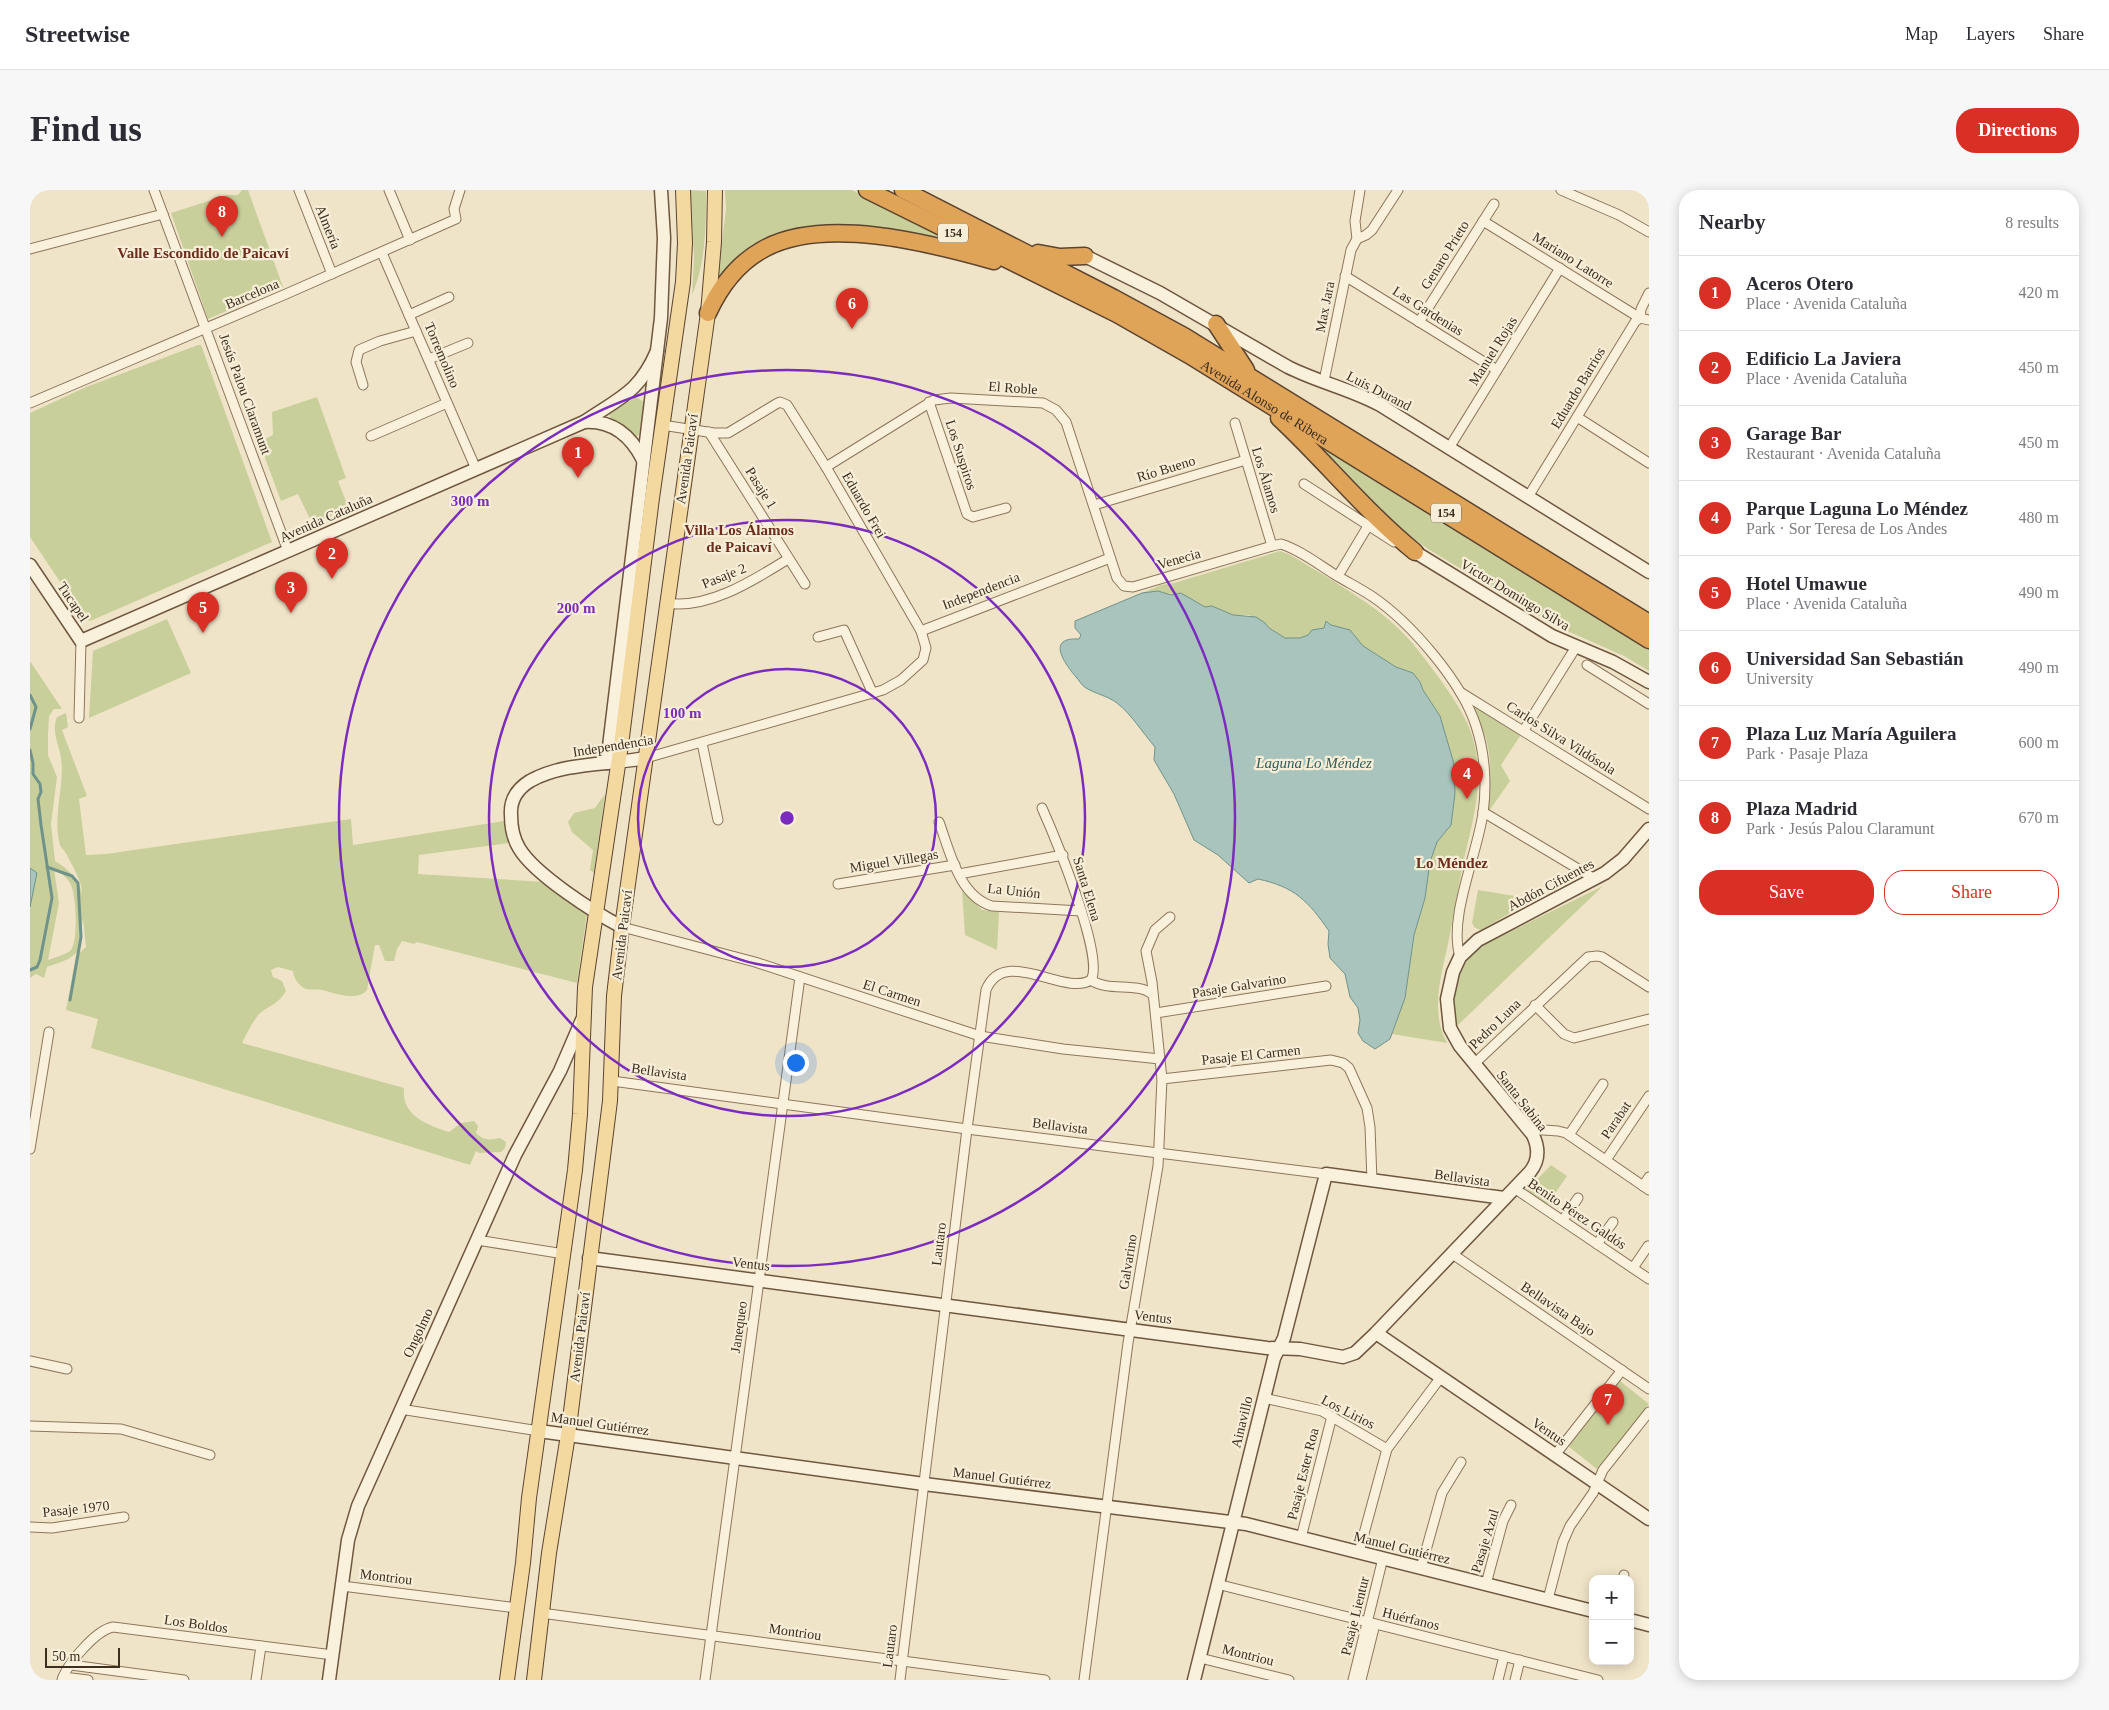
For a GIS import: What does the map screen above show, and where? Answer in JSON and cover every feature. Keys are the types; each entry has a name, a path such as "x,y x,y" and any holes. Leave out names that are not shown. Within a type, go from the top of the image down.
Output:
{"highway":[{"name":"Avenida Alonso de Ribera","path":"867,190 1117,314 1248,383 1649,623"},
{"name":"Avenida Alonso de Ribera","path":"903,190 1150,316 1248,383 1649,640"},
{"path":"708,313 724,284 746,261 771,245 805,236 861,235 907,240 954,250 1039,276"},
{"path":"1016,248 1051,256 1085,256"},
{"path":"1216,324 1238,359 1248,383 1380,522 1415,552"}],"main road":[{"name":"Avenida Paicaví","path":"507,1680 529,1498 564,1254 578,1140 586,974 596,914 613,763 685,264 683,190"},
{"name":"Avenida Paicaví","path":"534,1680 549,1553 568,1435 612,1081 614,996 622,927 708,313 714,242 715,190"}],"street":[{"name":"Jesús Palou Claramunt","path":"154,190 288,551"},
{"name":"Almería","path":"299,190 332,274"},
{"path":"389,190 410,240"},
{"name":"Barcelona","path":"30,403 382,253 456,219 454,209 460,190"},
{"name":"Avenida Paicaví","path":"613,763 643,460 657,351 664,266 660,190"},
{"name":"Max Jara","path":"1324,381 1351,250 1357,239 1354,221 1360,190"},
{"path":"1357,239 1372,230 1398,190"},
{"path":"1561,190 1649,232"},
{"name":"Genaro Prieto","path":"1419,322 1494,204"},
{"path":"30,249 163,214"},
{"name":"Mariano Latorre","path":"1483,221 1645,318"},
{"name":"Torremolino","path":"382,253 476,469"},
{"name":"Luis Durand","path":"1085,256 1148,286 1288,367 1365,397 1649,572"},
{"name":"Manuel Rojas","path":"1449,448 1560,268"},
{"name":"Las Gardenias","path":"1345,276 1497,370"},
{"name":"Eduardo Barrios","path":"1528,497 1635,322 1645,318 1641,309 1649,293"},
{"path":"409,315 449,297"},
{"path":"363,385 356,362 359,350 380,341 416,331"},
{"path":"428,360 468,343"},
{"name":"Avenida Cataluña","path":"81,641 584,422 630,392 644,377 657,351"},
{"name":"El Roble","path":"826,466 929,402 939,398 1032,402 1050,406 1066,422 1110,558"},
{"name":"Los Suspiros","path":"929,402 969,516 1006,508"},
{"name":"Eduardo Frei","path":"709,432 724,433 734,430 776,404 783,403 790,409 826,466 921,630"},
{"path":"371,436 448,404"},
{"path":"1577,417 1649,462"},
{"path":"584,422 605,424 620,431 629,438 643,460"},
{"name":"Los Álamos","path":"1235,423 1272,546"},
{"path":"662,425 709,432"},
{"name":"Pasaje 1","path":"709,432 805,584"},
{"name":"Río Bueno","path":"1094,505 1246,460"},
{"name":"Víctor Domingo Silva","path":"1304,484 1368,526 1415,552 1552,636 1613,662 1649,682"},
{"path":"1338,576 1368,526"},
{"path":"1272,546 1287,546 1375,598 1392,612 1425,645 1458,690 1476,726 1481,744 1484,777 1483,812 1458,920 1456,944 1460,957"},
{"name":"Venecia","path":"1110,558 1119,582 1130,588 1272,546"},
{"name":"Independencia","path":"622,927 596,914 527,860 514,837 510,811 513,798 525,785 538,777 576,767 646,758 873,694 901,680 923,660 926,648 921,630 1110,558"},
{"name":"Pasaje 2","path":"666,603 694,603 740,588 788,559"},
{"name":"Tucapel","path":"30,565 81,641 79,718"},
{"path":"818,637 844,630 873,694"},
{"path":"1524,730 1576,647"},
{"path":"1587,665 1649,704"},
{"name":"Carlos Silva Vildósola","path":"1458,690 1649,809"},
{"path":"702,743 718,820"},
{"name":"Santa Elena","path":"1042,808 1063,855 1081,911 1094,967 1091,980"},
{"path":"1483,812 1595,879"},
{"path":"939,822 957,870"},
{"name":"Abdón Cifuentes","path":"1460,957 1478,940 1595,879 1623,858 1649,829"},
{"name":"Miguel Villegas","path":"838,884 1063,855"},
{"name":"La Unión","path":"957,870 973,897 981,903 992,906 1081,911"},
{"name":"Galvarino","path":"1084,1680 1131,1330 1158,1166 1162,1079 1156,1013 1146,951 1155,930 1170,917"},
{"name":"El Carmen","path":"622,927 744,959 980,1036 1063,1049 1160,1059"},
{"name":"Pedro Luna","path":"1474,1064 1584,959 1592,955 1602,957 1649,987"},
{"name":"Santa Sabina","path":"1376,1333 1532,1169 1537,1161 1537,1144 1529,1129 1456,1042 1448,1019 1448,990 1460,957"},
{"name":"Lautaro","path":"900,1680 967,1129 986,990 992,980 1000,973 1015,971 1079,984 1091,980 1101,985 1146,990 1152,994"},
{"name":"Janequeo","path":"705,1680 800,977"},
{"name":"Pasaje Galvarino","path":"1156,1013 1326,986"},
{"name":"Pedro Luna","path":"1535,1005 1564,1034 1574,1038 1649,1019"},
{"name":"Ongolmo","path":"329,1680 348,1540 353,1520 400,1409 521,1144 573,1045 584,1013"},
{"path":"30,1149 33,1109 49,1032"},
{"name":"Pasaje El Carmen","path":"1162,1079 1332,1060 1343,1063 1352,1071 1368,1113 1372,1181"},
{"name":"Bellavista","path":"612,1081 1504,1198"},
{"path":"1569,1135 1603,1084"},
{"name":"Parabat","path":"1606,1160 1649,1096"},
{"path":"1529,1129 1558,1130 1569,1135 1646,1188 1649,1177"},
{"name":"Ainavillo","path":"1194,1680 1274,1358 1284,1338 1326,1174"},
{"name":"Benito Pérez Galdós","path":"1514,1188 1649,1279"},
{"path":"1563,1220 1578,1198"},
{"path":"1598,1244 1613,1222"},
{"path":"477,1240 564,1254"},
{"path":"1633,1268 1648,1246"},
{"name":"Bellavista Bajo","path":"1451,1253 1649,1389"},
{"name":"Ventus","path":"589,1258 1131,1330 1300,1349 1335,1356 1347,1356 1358,1350 1376,1333 1649,1519"},
{"path":"30,1361 67,1369"},
{"path":"1555,1454 1622,1370"},
{"path":"1359,1552 1387,1450 1441,1377"},
{"name":"Los Lirios","path":"1264,1398 1313,1409 1332,1416 1387,1450"},
{"name":"Manuel Gutiérrez","path":"400,1409 539,1431 924,1484 1232,1522 1589,1610"},
{"path":"1548,1599 1566,1534 1593,1493 1603,1470 1649,1412"},
{"name":"Pasaje Ester Roa","path":"1302,1538 1332,1416"},
{"path":"30,1426 121,1429 210,1455"},
{"path":"1421,1568 1442,1493 1461,1462"},
{"name":"Pasaje Azul","path":"1486,1584 1503,1521 1511,1505"},
{"name":"Pasaje 1970","path":"30,1527 52,1528 124,1517"},
{"name":"Pasaje Lientur","path":"1361,1680 1383,1558"},
{"name":"Huérfanos","path":"1217,1584 1598,1680"},
{"name":"Montriou","path":"342,1586 517,1608"},
{"name":"Montriou","path":"541,1613 711,1634 1044,1680"},
{"path":"1634,1621 1649,1625"},
{"name":"Pasaje Lientur","path":"1353,1680 1371,1623"},
{"name":"Los Boldos","path":"63,1678 71,1665 99,1633 113,1627 332,1655"},
{"path":"256,1680 261,1646"},
{"path":"1498,1680 1504,1656"},
{"name":"Montriou","path":"1200,1658 1289,1680"},
{"path":"1515,1680 1520,1660"},
{"path":"71,1665 184,1680"},
{"path":"63,1678 88,1680"}],"green space":[{"path":"242,190 248,190 283,287 208,319 171,213 227,195 238,195"},
{"path":"690,190 706,191 703,257 692,295 694,256"},
{"path":"725,190 852,190 952,239 914,233 792,234 717,283 726,209"},
{"path":"201,345 272,542 90,621 85,619 30,537 30,413 86,387"},
{"path":"317,397 346,478 338,481 349,509 312,523 298,494 281,501 259,442 273,435 272,412"},
{"path":"636,397 644,402 639,435 636,437 625,427 611,420 609,414"},
{"path":"1321,446 1649,649 1649,671 1624,656 1556,626 1428,549 1394,524"},
{"path":"1280,551 1299,560 1345,588 1396,626 1418,650 1441,681 1470,729 1477,756 1478,789 1438,994 1439,1019 1447,1043 1392,1034 1405,998 1414,935 1425,898 1430,862 1437,842 1444,834 1454,764 1440,716 1420,682 1413,673 1396,667 1357,642 1354,634 1331,625 1327,621 1324,628 1312,630 1308,635 1300,638 1285,638 1269,628 1265,623 1249,615 1233,615 1219,609 1205,607 1181,593 1142,593 1161,585 1174,583"},
{"path":"167,619 191,673 89,718 93,651"},
{"path":"30,661 62,709 54,709 49,716 48,736 48,755 57,777 51,824 55,861 72,874 82,893 79,879 61,846 57,823 62,769 55,722 57,717 66,713 68,727 62,730 87,796 79,799 86,855 106,854 351,819 353,845 504,821 509,843 419,855 418,874 544,882 587,913 577,983 417,942 414,944 402,941 397,949 394,961 385,961 379,945 375,945 367,990 363,994 346,996 322,990 306,989 297,982 293,971 278,967 271,970 273,977 282,981 286,991 279,1000 259,1014 242,1043 404,1088 404,1098 407,1106 411,1112 425,1122 449,1132 461,1123 474,1121 478,1126 476,1133 484,1139 500,1138 506,1142 505,1148 501,1152 479,1153 476,1151 470,1165 91,1048 98,1019 66,1010 76,956 86,947 83,919 81,943 76,953 68,959 47,967 44,978 36,974 30,978","holes":["54,869 66,878 71,885 76,929 73,946 70,951 48,960 59,903"]},
{"path":"1476,706 1522,733 1501,765 1510,781 1487,814 1490,758 1486,739 1477,718"},
{"path":"605,794 594,873 590,870 593,850 572,832 568,822 574,813 595,808"},
{"path":"1603,886 1456,1027 1454,994 1456,984 1464,965 1479,947"},
{"path":"962,890 982,910 999,912 997,950 965,935"},
{"path":"1478,890 1534,899 1481,930 1475,928 1472,923"},
{"path":"1551,1165 1567,1176 1547,1205 1526,1191"},
{"path":"1620,1381 1649,1404 1597,1469 1568,1446"}],"water":[{"name":"Laguna Lo Méndez","path":"1158,591 1171,595 1181,593 1205,607 1212,606 1233,615 1256,617 1285,638 1300,638 1308,635 1312,630 1324,628 1326,621 1331,625 1350,630 1363,646 1396,667 1413,673 1440,716 1454,764 1455,793 1451,825 1437,842 1430,862 1425,898 1414,935 1405,998 1390,1039 1375,1049 1363,1041 1358,1033 1360,1020 1358,1008 1350,997 1345,974 1330,958 1329,931 1314,911 1300,897 1282,886 1258,879 1249,883 1218,855 1194,840 1174,794 1154,760 1155,747 1132,718 1117,703 1083,686 1063,658 1060,646 1063,642 1069,639 1079,639 1081,635 1075,628 1075,621 1142,593"},
{"path":"30,868 37,873 30,907"}],"waterway":[{"path":"30,695 36,707 30,729"},
{"path":"30,750 33,774 40,784 41,792 38,799 52,898 40,960 37,967 30,970"},
{"path":"47,867 72,876 78,883 81,937 70,1000"}],"place":[{"name":"Plaza Madrid","path":"222,237"},
{"name":"Universidad San Sebastián","path":"852,329"},
{"name":"Aceros Otero","path":"578,478"},
{"name":"Edificio La Javiera","path":"332,579"},
{"name":"Garage Bar","path":"291,613"},
{"name":"Hotel Umawue","path":"203,633"},
{"name":"Parque Laguna Lo Méndez","path":"1467,799"},
{"name":"Plaza Luz María Aguilera","path":"1608,1425"}],"district":[{"name":"Valle Escondido de Paicaví","path":"203,253"},
{"name":"Villa Los Álamos de Paicaví","path":"739,538"},
{"name":"Lo Méndez","path":"1452,863"}]}
